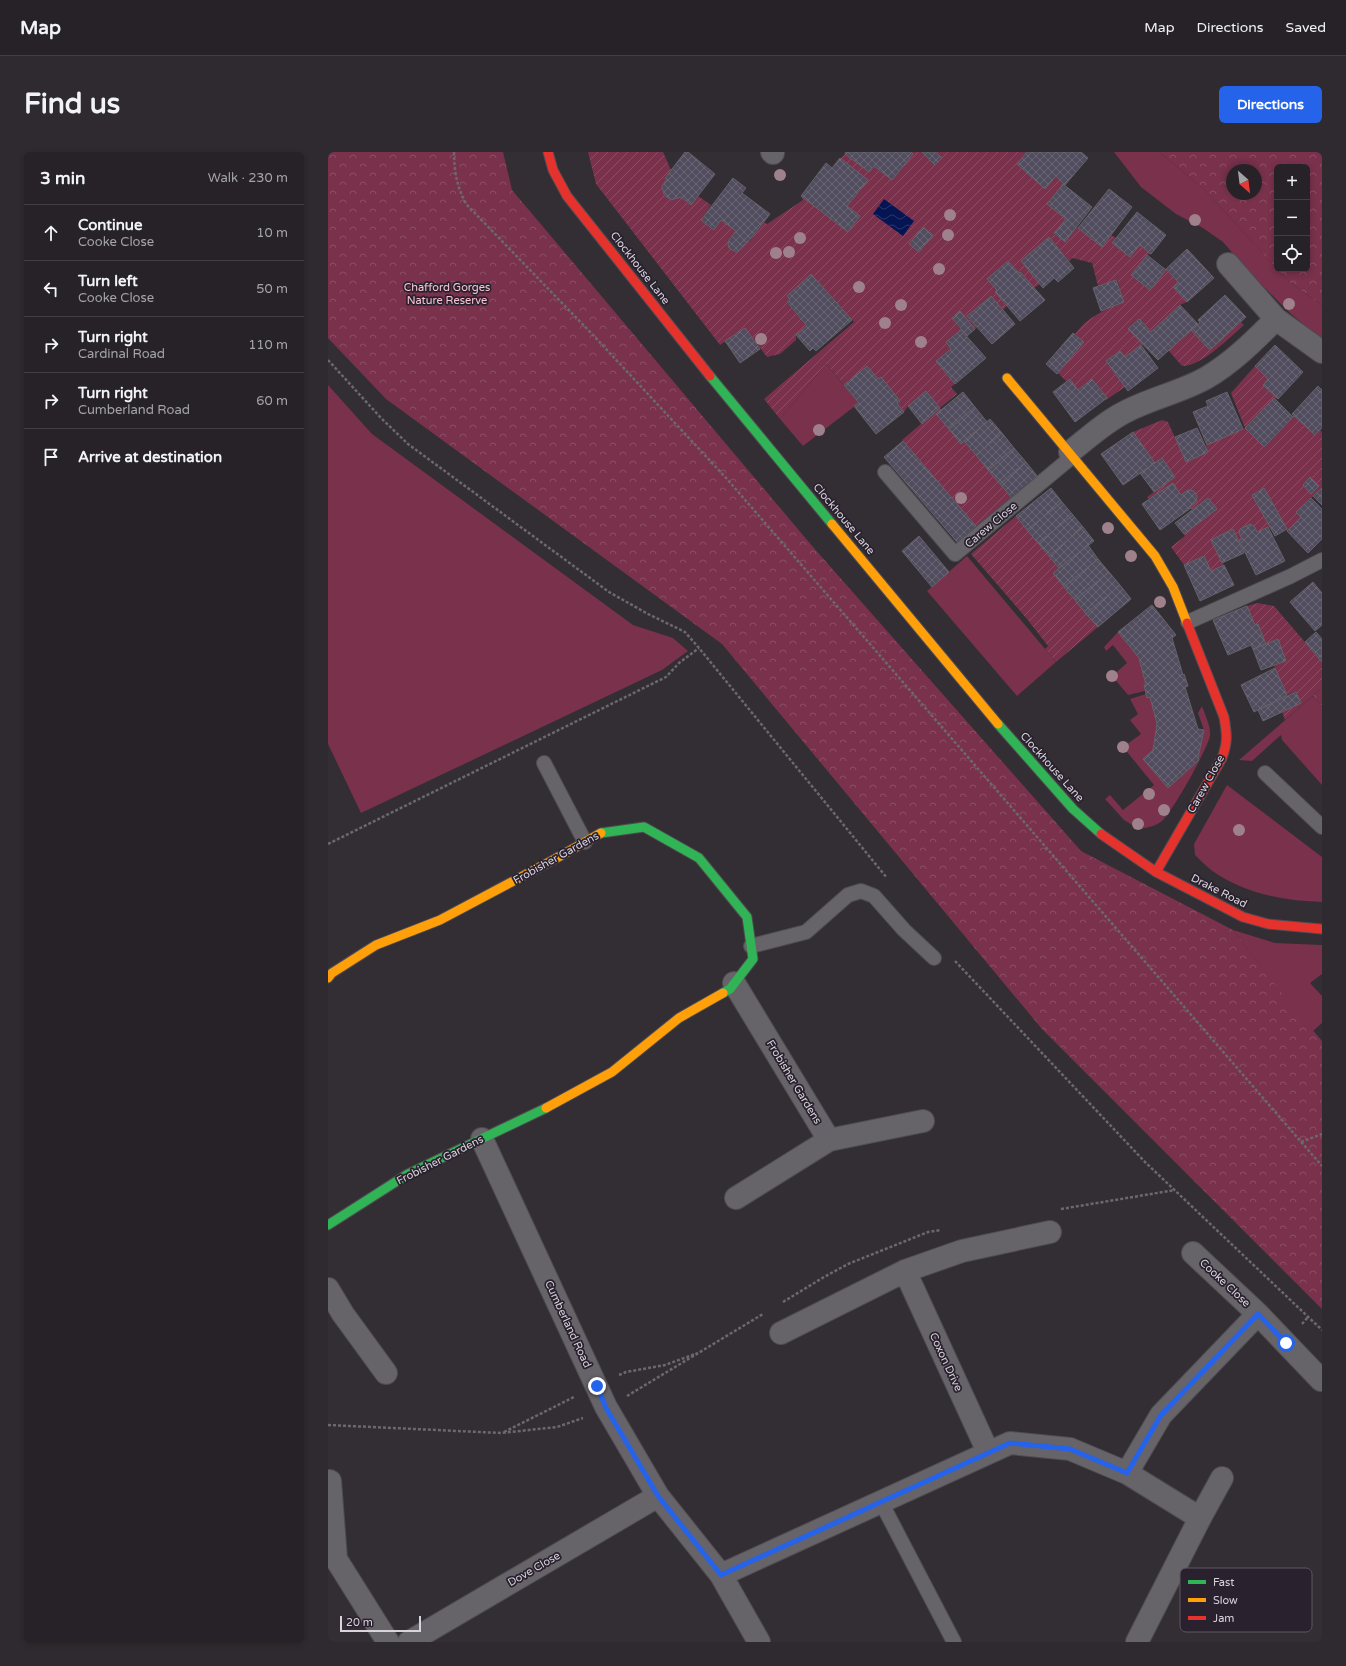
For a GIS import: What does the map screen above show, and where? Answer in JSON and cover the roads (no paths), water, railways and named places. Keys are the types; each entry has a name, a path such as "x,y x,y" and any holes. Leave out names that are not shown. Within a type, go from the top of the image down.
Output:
{"street":[{"name":"Clockhouse Lane","path":"548,152 553,170 567,196 735,407 1016,745 1073,809 1104,837 1156,872"},
{"path":"1228,264 1276,320 1322,352"},
{"name":"Carew Close","path":"1071,454 1112,419 1127,411 1206,378 1250,345 1276,320"},
{"name":"Carew Close","path":"1007,378 1155,556 1173,587 1188,622 1224,717 1228,732 1227,745 1222,758 1156,872"},
{"name":"Frobisher Gardens","path":"328,978 332,973 376,945 440,920 602,832 644,827 699,858 747,917 753,959 730,988 679,1018 612,1072 542,1110 408,1174 342,1217 328,1224"},
{"name":"Drake Road","path":"1156,872 1243,917 1268,924 1322,929"},
{"name":"Frobisher Gardens","path":"734,983 829,1140"},
{"path":"736,1198 829,1140 923,1121"},
{"name":"Cumberland Road","path":"482,1139 606,1408 658,1496 721,1575 759,1642"},
{"path":"781,1333 905,1271 962,1251 1050,1232"},
{"name":"Cooke Close","path":"1193,1253 1258,1314 1321,1380"},
{"name":"Coxon Drive","path":"905,1271 988,1452"},
{"path":"328,1290 343,1314 386,1373"},
{"name":"Cooke Close","path":"1127,1473 1161,1415 1258,1314"},
{"path":"721,1575 1010,1443 1070,1449 1127,1473 1200,1518"},
{"path":"1137,1642 1222,1478"},
{"path":"330,1481 336,1559 388,1642"},
{"name":"Dove Close","path":"409,1642 658,1496"}],"lane":[{"name":"Carew Close","path":"885,472 955,554 1071,454"},
{"path":"1188,622 1291,576 1322,560"},
{"path":"544,763 585,842"},
{"path":"1265,773 1322,827"},
{"path":"751,946 806,932 848,895 861,891 874,896 904,930 934,958"},
{"path":"880,1502 954,1642"}],"water":[{"path":"884,199 914,221 903,236 873,214"}],"park label":[{"name":"Chafford Gorges Nature Reserve","path":"447,293"}]}
